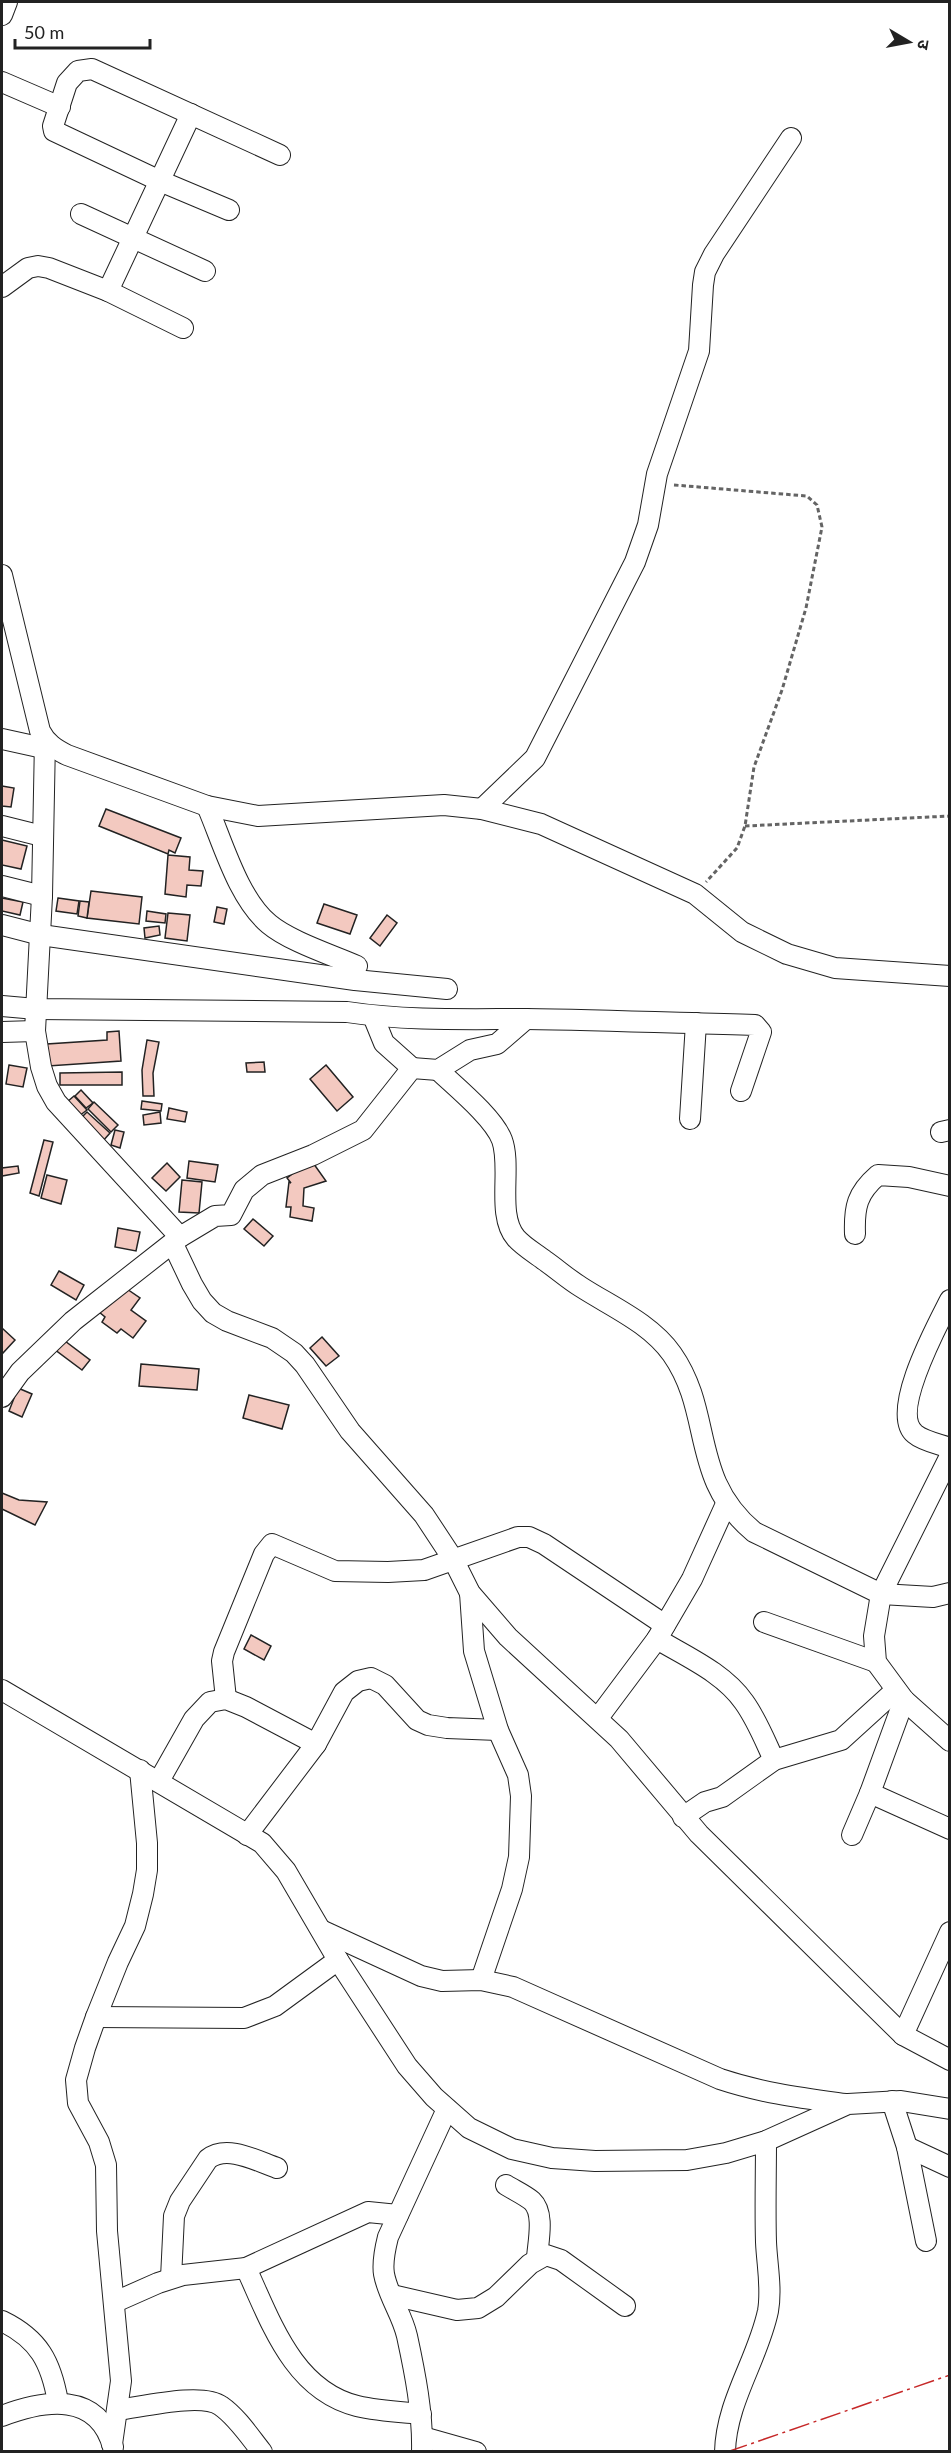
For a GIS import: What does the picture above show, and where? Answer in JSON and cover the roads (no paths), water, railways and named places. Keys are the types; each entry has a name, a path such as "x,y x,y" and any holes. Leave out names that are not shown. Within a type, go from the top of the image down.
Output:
{"street":[{"path":"2,15 7,2"},
{"path":"229,210 160,181 54,130 53,126 68,83 78,70 92,69 280,155"},
{"path":"2,82 60,107"},
{"path":"108,291 191,114"},
{"path":"482,809 535,758 635,562 648,525 655,484 699,351 705,272 714,254 791,138"},
{"path":"81,214 205,271"},
{"path":"2,286 28,268 38,266 50,268 108,291 183,328"},
{"path":"2,575 44,744 41,935 35,1031 41,1067 47,1086 56,1102 176,1240 192,1284 202,1301 213,1313 227,1322 272,1338 294,1353 350,1431 424,1515 453,1559 470,1593 521,1651 598,1718 630,1751 683,1817 903,2036 950,2060"},
{"path":"2,739 44,744 67,755 207,806 258,816 444,805 482,809 541,824 695,894 742,932 786,954 835,968 950,976"},
{"path":"207,806 252,906 270,925 356,973"},
{"path":"2,826 42,836"},
{"path":"2,886 42,896"},
{"path":"2,925 41,935 356,973 447,989"},
{"path":"347,1012 356,973"},
{"path":"2,1006 36,1009 347,1012 373,1016 438,1019 755,1025 761,1032 741,1091"},
{"path":"373,1016 384,1043 412,1068 438,1070 470,1050 497,1044 526,1019"},
{"path":"690,1119 696,1023"},
{"path":"2,1032 35,1031"},
{"path":"2,1397 20,1372 73,1321 176,1240 214,1216 231,1215 244,1190 262,1175 313,1155 363,1130 412,1068"},
{"path":"438,1070 495,1126 503,1142 507,1209 514,1236 580,1287 630,1317 655,1336 672,1354 687,1382 706,1459 716,1485 726,1504 738,1519 754,1532 881,1594 933,1597 950,1593"},
{"path":"855,1234 854,1212 864,1187 878,1175 909,1177 950,1186"},
{"path":"950,1300 918,1368 906,1410 908,1425 915,1434 950,1448"},
{"path":"950,1456 881,1594 874,1636 876,1662 900,1695 950,1741"},
{"path":"598,1718 661,1632 692,1579 726,1504"},
{"path":"226,1699 222,1661 264,1554 272,1544 335,1570 388,1572 424,1570 518,1537 529,1537 544,1544 661,1632 734,1691 750,1711 774,1760"},
{"path":"470,1593 474,1651 498,1730 518,1775 522,1826 519,1857 512,1888 481,1980"},
{"path":"764,1622 876,1662"},
{"path":"247,1835 316,1744 344,1692 358,1681 371,1678 385,1685 417,1719 428,1725 498,1730"},
{"path":"2,1690 262,1843 275,1856 338,1960 407,2066 434,2097 469,2128 504,2145 552,2158 596,2161 687,2160 726,2153 766,2141 848,2104"},
{"path":"683,1817 705,1802 722,1797 774,1760 841,1740 900,1695"},
{"path":"852,1834 870,1793 900,1695"},
{"path":"159,1781 194,1719 210,1702 226,1699 316,1744"},
{"path":"113,2448 118,2410 120,2354 107,2230 104,2155 78,2103 76,2092 79,2065 96,2016 135,1926 147,1870 147,1843 140,1770"},
{"path":"870,1793 950,1829"},
{"path":"321,1930 421,1976 442,1981 481,1980 513,1988 720,2079 745,2087 776,2095 848,2104 892,2101 947,2104"},
{"path":"903,2036 950,1932"},
{"path":"96,2016 244,2018 275,2006 338,1960"},
{"path":"892,2101 907,2147 926,2241"},
{"path":"447,2109 388,2237 384,2256 384,2273 407,2335 421,2414 422,2444 476,2451"},
{"path":"725,2451 731,2416 762,2336 768,2309 770,2289 766,2242 766,2141"},
{"path":"907,2147 950,2167"},
{"path":"171,2278 174,2216 180,2201 208,2159 213,2155 233,2153 277,2168"},
{"path":"506,2185 531,2200 537,2207 539,2218 537,2258"},
{"path":"115,2302 171,2278 246,2268 368,2212 398,2215"},
{"path":"392,2295 458,2310 478,2308 496,2297 537,2258 546,2255 561,2260 625,2306"},
{"path":"246,2268 284,2349 303,2373 317,2385 334,2397 357,2406 421,2414"},
{"path":"2,2321 26,2334 45,2356 54,2381 58,2402"},
{"path":"118,2410 187,2401 212,2401 221,2405 262,2451"},
{"path":"2,2416 58,2402 82,2408 96,2416 106,2429 113,2448"}]}
